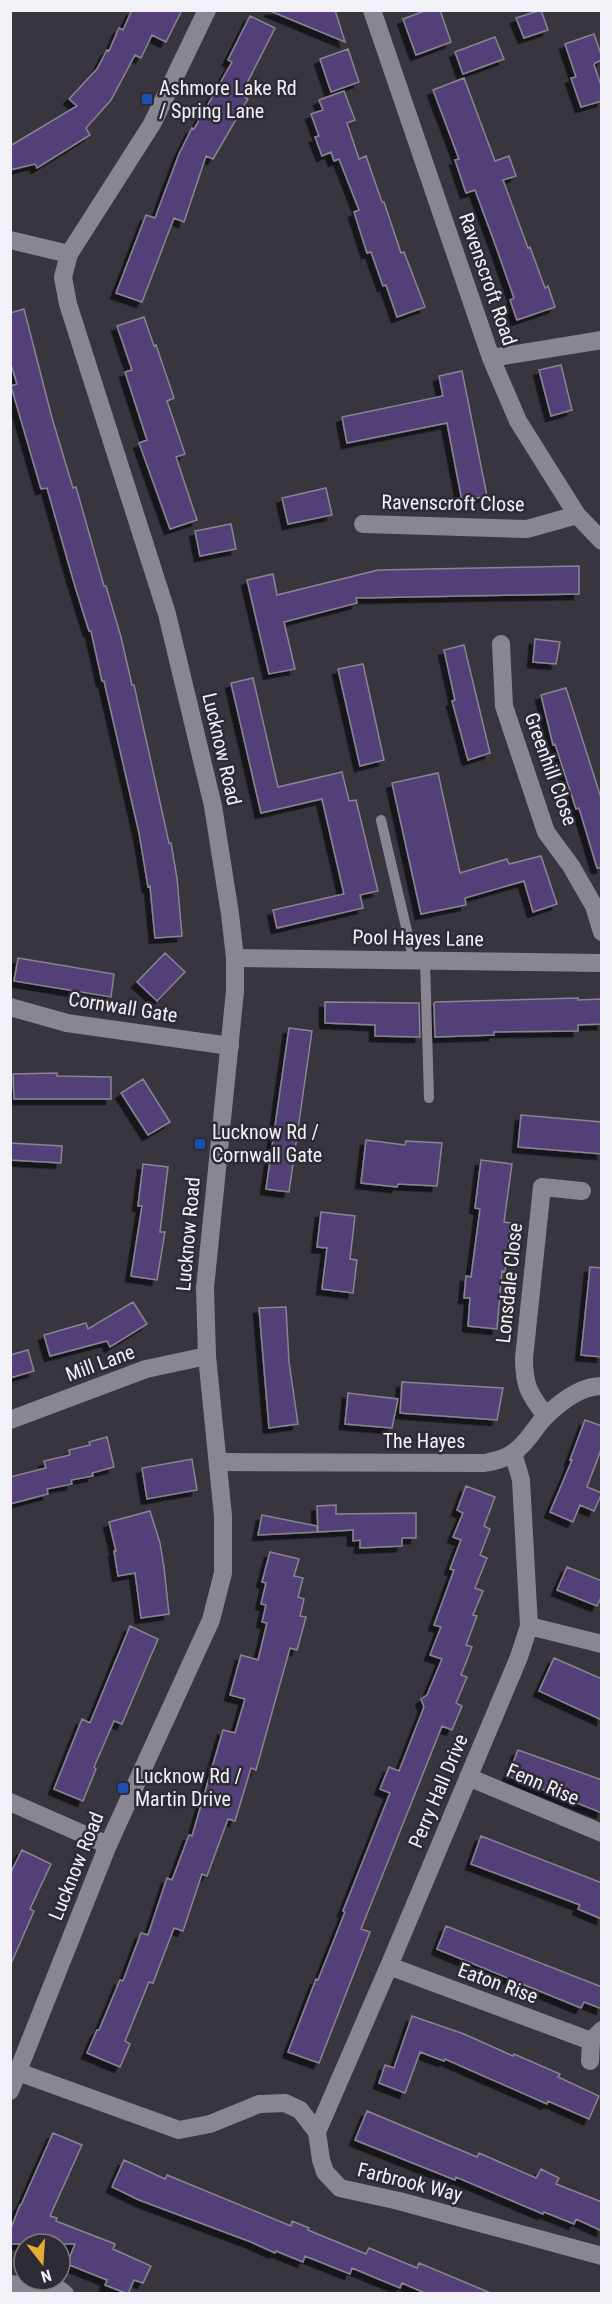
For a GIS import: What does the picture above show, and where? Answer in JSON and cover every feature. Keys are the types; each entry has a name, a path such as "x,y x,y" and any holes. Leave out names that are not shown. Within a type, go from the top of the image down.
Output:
{"street":[{"path":"10,240 69,254 152,124 207,10"},
{"name":"Ravenscroft Road","path":"372,10 492,358 518,421 577,515 602,542"},
{"name":"Lucknow Road","path":"10,2091 108,1845 211,1620 223,1573 223,1516 207,1356 205,1288 235,991 235,958 213,806 167,614 68,304 63,277 69,254"},
{"path":"492,358 602,340"},
{"name":"Ravenscroft Close","path":"363,524 527,529 577,515"},
{"name":"Greenhill Close","path":"501,644 504,706 546,832 571,866 594,906 602,932"},
{"name":"Pool Hayes Lane","path":"235,958 602,963"},
{"name":"Cornwall Gate","path":"10,1007 67,1023 230,1046"},
{"name":"Lonsdale Close","path":"546,1416 532,1398 524,1379 524,1358 542,1187 582,1191"},
{"name":"Mill Lane","path":"10,1420 146,1369 207,1356"},
{"name":"The Hayes","path":"219,1462 484,1463 500,1460 525,1444 546,1416 582,1390 590,1386 602,1386"},
{"name":"Perry Hall Drive","path":"317,2132 519,1657 529,1626 521,1480 513,1453"},
{"path":"529,1626 602,1644"},
{"name":"Fenn Rise","path":"468,1777 602,1833"},
{"path":"10,1802 108,1845"},
{"name":"Eaton Rise","path":"389,1966 596,2035 590,2061"},
{"path":"18,2072 179,2130 210,2124 259,2104 285,2103 300,2110 317,2132"},
{"name":"Farbrook Way","path":"317,2132 321,2160 326,2172 340,2188 399,2201 602,2256"},
{"path":"10,2284 60,2290 65,2294"}],"lane":[{"path":"381,820 420,961 429,1098"}],"building":[{"path":"132,10 182,10 166,42 152,35 141,58 135,55 111,100 86,128 90,135 37,168 35,164 10,170 10,146 77,106 69,99 97,69 107,50 109,51 119,28 123,30"},
{"path":"335,10 345,42 270,11"},
{"path":"427,10 440,10 451,42 416,55 403,19"},
{"path":"541,10 548,30 524,38 516,18"},
{"path":"250,16 275,28 241,95 248,99 213,159 206,156 184,222 174,218 142,302 116,293 146,215 155,218 179,154 232,62 228,60"},
{"path":"594,34 602,57 602,60 594,65 602,88 602,101 581,107 571,78 576,77 565,44"},
{"path":"495,37 504,59 463,74 455,52"},
{"path":"348,49 359,82 331,92 320,59"},
{"path":"464,78 495,161 509,156 516,176 503,180 528,248 530,247 545,288 548,286 555,307 517,320 510,300 514,298 495,244 475,190 466,193 455,160 459,159 433,90"},
{"path":"344,91 355,120 347,123 359,159 366,156 401,253 404,252 425,307 397,317 371,252 367,253 354,212 359,210 339,159 334,161 331,152 322,156 315,137 319,136 311,114 323,110 319,100"},
{"path":"24,309 52,418 73,488 76,487 121,637 132,685 134,685 169,843 171,843 177,878 182,936 155,938 150,886 148,887 139,833 91,631 89,631 74,583 47,488 41,489 11,386 17,384 10,361 10,313"},
{"path":"144,317 174,398 167,401 185,454 176,457 197,520 170,529 139,443 147,440 125,372 132,370 117,326"},
{"path":"561,365 572,410 551,416 539,370"},
{"path":"462,371 487,496 462,501 447,423 347,443 342,417 443,396 439,376"},
{"path":"326,488 332,515 288,524 282,498"},
{"path":"231,524 236,549 200,556 195,531"},
{"path":"579,566 579,594 356,598 357,603 284,622 295,669 269,674 247,580 273,574 277,595 378,570"},
{"path":"535,639 560,642 556,664 533,662"},
{"path":"464,645 490,753 468,760 452,701 455,700 444,650"},
{"path":"363,664 384,760 360,766 338,669"},
{"path":"253,678 278,787 342,772 349,801 356,800 378,891 360,895 363,908 277,928 273,910 344,894 322,799 261,813 231,683"},
{"path":"566,688 602,801 602,868 597,868 579,808 576,809 555,744 553,745 541,695"},
{"path":"438,773 460,873 507,859 509,864 541,856 557,904 533,912 524,881 465,898 466,905 421,914 392,783"},
{"path":"165,953 185,972 157,1001 137,982"},
{"path":"18,958 114,974 111,997 14,981"},
{"path":"578,998 578,1000 602,999 602,1024 578,1025 578,1031 494,1032 494,1035 435,1037 435,1002"},
{"path":"325,1002 419,1003 420,1037 375,1036 375,1025 325,1023"},
{"path":"289,1028 312,1031 289,1192 266,1189"},
{"path":"57,1073 57,1076 111,1077 111,1099 14,1099 13,1074"},
{"path":"143,1079 170,1122 148,1135 121,1093"},
{"path":"521,1115 602,1122 602,1154 518,1147"},
{"path":"366,1140 405,1145 406,1141 442,1143 437,1186 398,1184 397,1187 361,1183"},
{"path":"10,1143 62,1146 61,1163 10,1160"},
{"path":"481,1160 512,1164 504,1222 511,1223 505,1272 502,1271 497,1329 468,1326 470,1298 464,1298 466,1276 471,1277 480,1209 475,1208"},
{"path":"143,1164 168,1167 160,1232 165,1232 157,1280 131,1276 142,1206 138,1206"},
{"path":"321,1212 355,1216 350,1259 357,1260 353,1293 322,1289 327,1248 317,1247"},
{"path":"590,1267 602,1268 602,1357 581,1355"},
{"path":"133,1302 147,1324 110,1347 107,1341 50,1356 44,1335 86,1323 88,1329"},
{"path":"286,1307 289,1362 298,1424 269,1428 259,1308"},
{"path":"28,1350 34,1371 10,1378 10,1355"},
{"path":"402,1382 503,1388 497,1420 400,1413"},
{"path":"348,1393 398,1399 392,1428 345,1424"},
{"path":"585,1420 602,1426 602,1447 587,1487 602,1493 594,1511 580,1505 573,1522 550,1512 572,1460 570,1460"},
{"path":"107,1437 114,1467 92,1473 93,1476 71,1480 72,1484 47,1489 48,1494 10,1504 10,1477 46,1468 44,1461 70,1455 69,1450 90,1445 89,1442"},
{"path":"192,1459 197,1490 147,1499 142,1468"},
{"path":"466,1486 495,1497 484,1526 490,1529 480,1555 487,1558 475,1588 483,1591 473,1615 477,1616 466,1645 472,1647 461,1675 467,1677 456,1703 462,1706 452,1730 442,1726 361,1929 370,1932 319,2063 288,2052 390,1793 380,1789 389,1767 399,1771 424,1707 421,1699 427,1695 442,1659 430,1655 441,1627 434,1625 454,1570 450,1569 461,1540 453,1537 463,1513 457,1510"},
{"path":"336,1505 336,1514 416,1513 416,1538 402,1538 402,1546 360,1548 360,1540 353,1541 353,1530 318,1532 317,1506"},
{"path":"150,1511 160,1543 169,1614 141,1618 135,1573 118,1576 114,1551 116,1551 109,1522"},
{"path":"262,1515 317,1526 317,1532 258,1535"},
{"path":"270,1552 299,1559 294,1576 303,1578 298,1597 304,1599 300,1616 306,1617 297,1650 290,1648 256,1770 251,1768 235,1821 228,1819 207,1876 202,1874 183,1931 174,1928 153,1983 149,1982 125,2041 130,2044 120,2067 87,2053 120,1980 123,1981 141,1933 148,1935 167,1878 172,1880 189,1835 192,1836 223,1730 235,1733 245,1699 230,1695 241,1655 258,1660 267,1623 262,1622 266,1605 261,1604 266,1583 262,1582"},
{"path":"567,1567 602,1581 602,1595 597,1606 557,1590"},
{"path":"130,1626 158,1639 122,1724 114,1721 94,1767 96,1769 83,1801 54,1789 82,1719 90,1723"},
{"path":"554,1658 602,1679 602,1720 539,1691"},
{"path":"518,1750 602,1780 602,1813 508,1776"},
{"path":"481,1836 602,1883 602,1919 578,1909 580,1905 471,1864"},
{"path":"22,1850 51,1864 30,1909 34,1911 10,1966 10,1874"},
{"path":"446,1926 602,1987 602,2009 584,2002 581,2008 437,1949"},
{"path":"412,2016 464,2034 513,2056 514,2054 560,2074 558,2077 599,2096 589,2119 548,2101 547,2104 445,2059 444,2061 420,2052 405,2093 379,2083 385,2065 394,2068"},
{"path":"367,2111 477,2157 479,2153 536,2178 541,2169 559,2178 556,2184 602,2202 602,2231 576,2219 574,2224 544,2212 543,2214 456,2177 455,2180 355,2140"},
{"path":"53,2133 82,2145 50,2216 57,2218 56,2221 115,2244 113,2249 151,2266 143,2283 134,2280 128,2294 105,2285 107,2280 72,2266 72,2252 75,2244 72,2244 72,2232 12,2232 12,2244 10,2244 10,2231"},
{"path":"124,2160 165,2179 167,2175 291,2226 292,2221 366,2254 369,2248 417,2268 419,2263 493,2294 427,2294 402,2283 400,2288 352,2268 350,2274 305,2256 303,2262 276,2251 275,2253 139,2200 112,2187"}],"place":[{"name":"Ashmore Lake Rd / Spring Lane","path":"147,99"},
{"name":"Lucknow Rd / Cornwall Gate","path":"200,1144"},
{"name":"Lucknow Rd / Martin Drive","path":"123,1788"}]}
